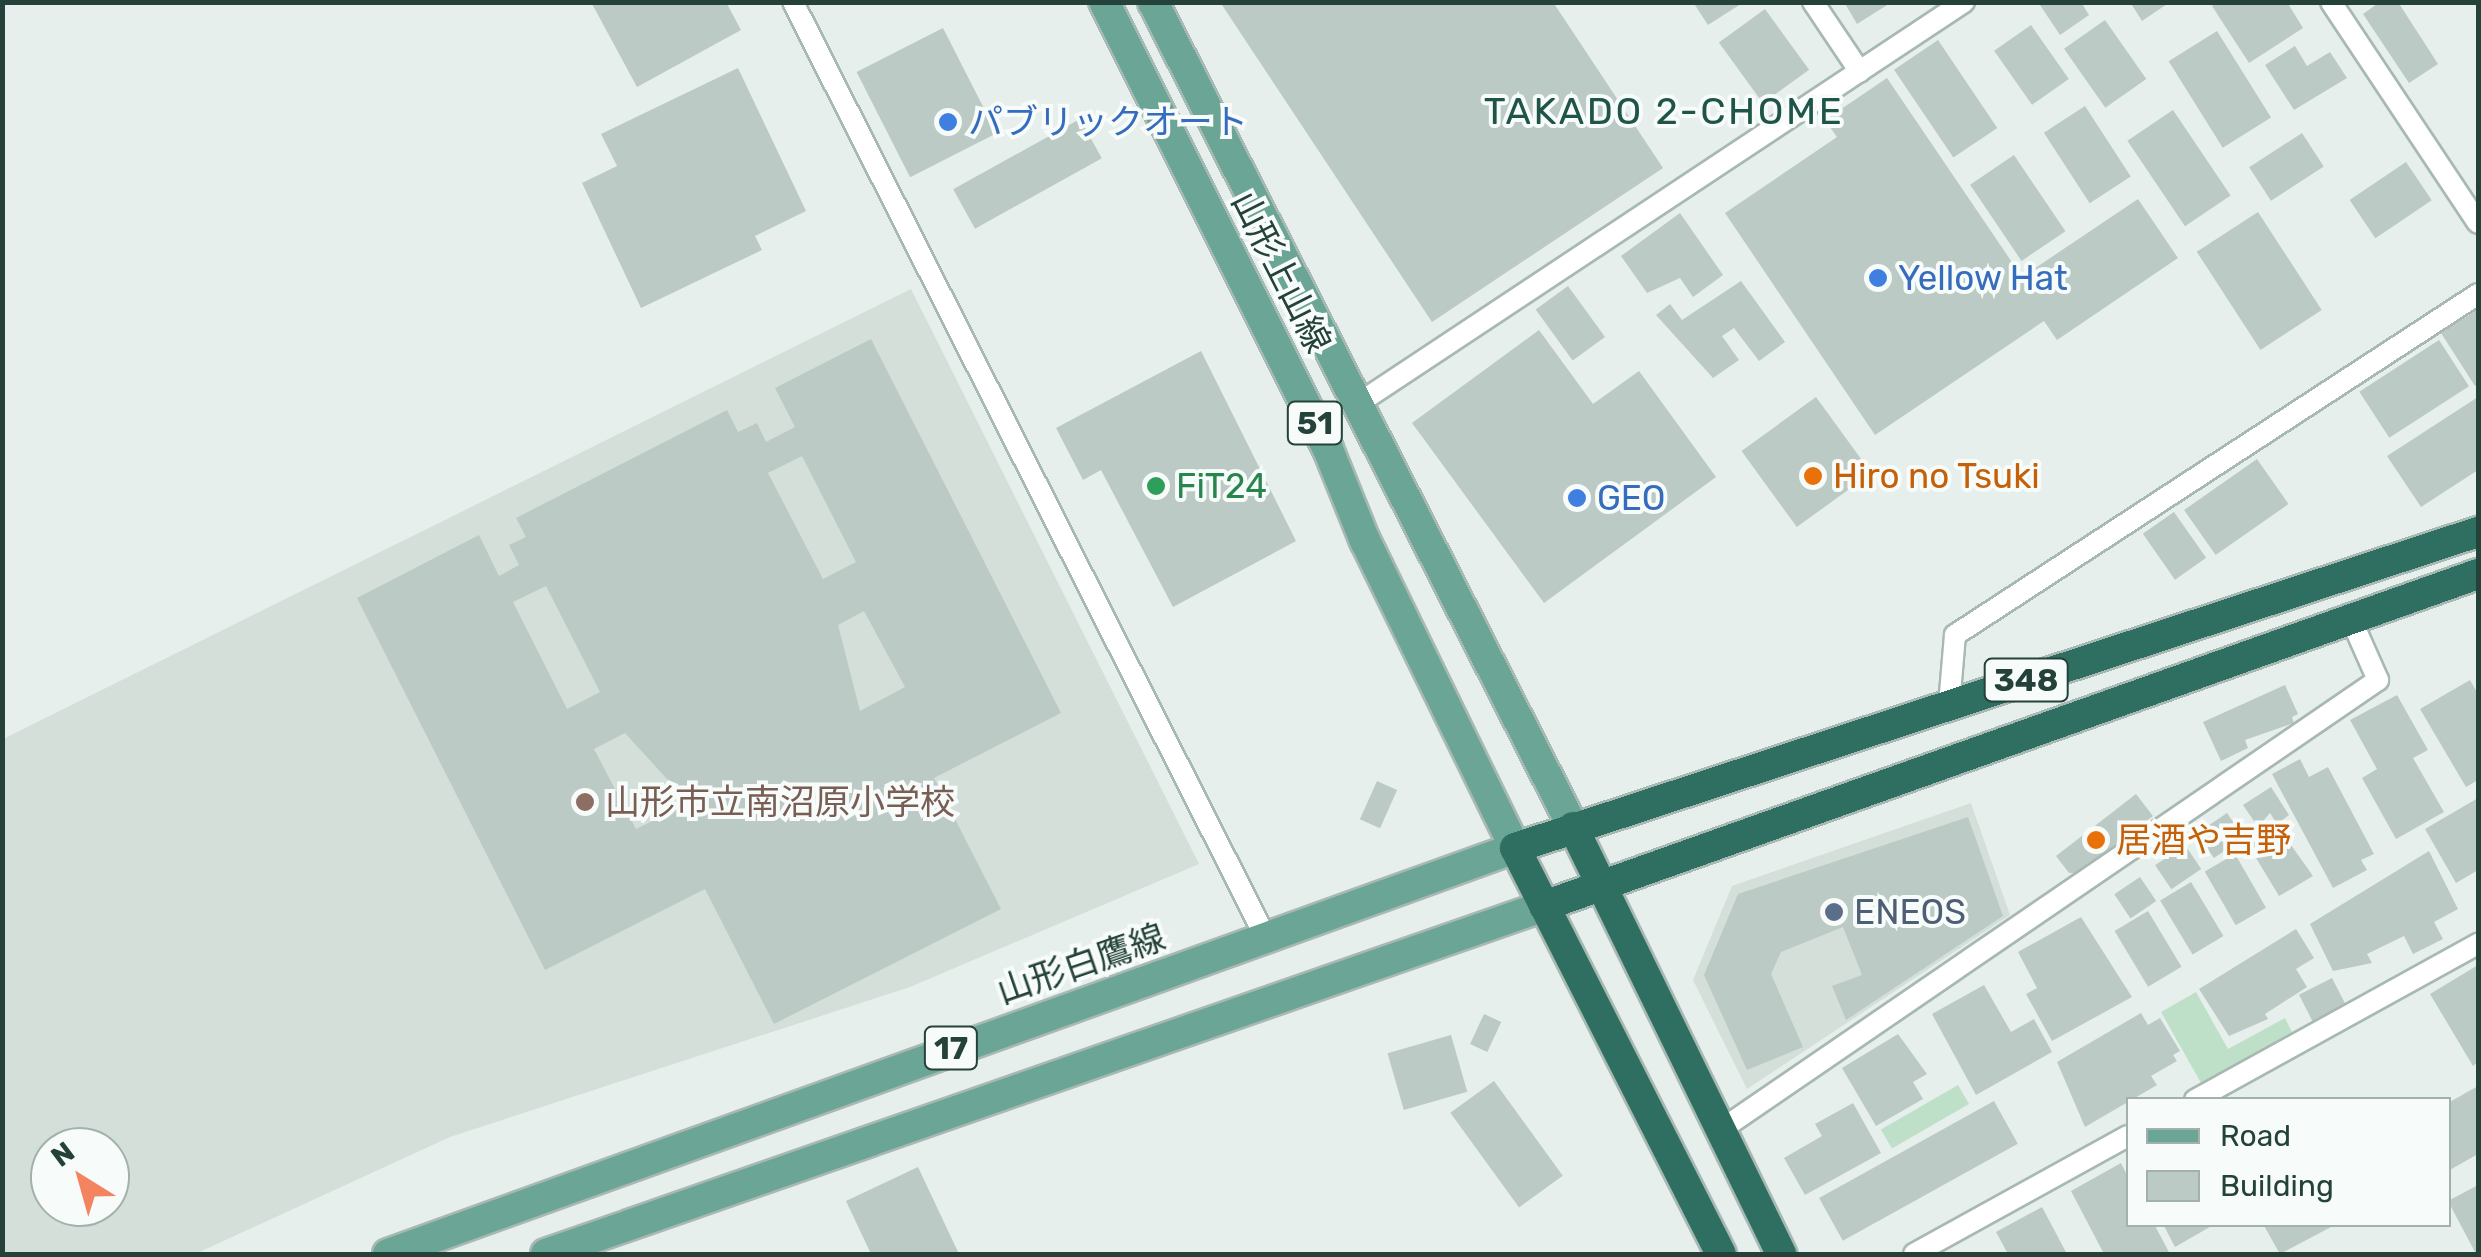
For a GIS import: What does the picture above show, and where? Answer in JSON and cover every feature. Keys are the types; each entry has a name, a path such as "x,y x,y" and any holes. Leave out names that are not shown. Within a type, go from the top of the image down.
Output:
{"highway":[{"name":"348","path":"1516,848 2478,532"},
{"name":"348","path":"1544,906 2478,574"},
{"path":"1573,827 1781,1254"},
{"path":"1516,848 1722,1254"}],"main road":[{"name":"山形上山線","path":"1104,2 1319,431 1364,541 1516,848"},
{"name":"山形上山線","path":"1153,2 1573,827"},
{"name":"山形白鷹線","path":"388,1254 948,1048 1267,940 1516,848"},
{"name":"17","path":"546,1254 1544,906"}],"lane":[{"path":"793,2 1267,940"},
{"path":"1813,2 1860,72"},
{"path":"1358,404 1964,2"},
{"path":"2331,2 2478,223"},
{"path":"1949,705 1954,635 2478,294"},
{"path":"1722,1128 2378,680 2351,618"},
{"path":"2200,1097 2478,944"},
{"path":"1914,1254 2126,1137"}],"shaded area":[{"name":"山形市立南沼原小学校","path":"911,289 1199,864 910,987 450,1137 195,1254 3,1254 3,739"},
{"path":"1971,803 2010,915 1747,1089 1693,980 1732,886"}],"green space":[{"path":"2196,992 2228,1049 2285,1018 2292,1032 2201,1083 2161,1012"},
{"path":"1958,1085 1969,1104 1892,1149 1881,1130"}],"building":[{"path":"591,2 726,2 741,30 637,87"},
{"path":"1220,2 1553,2 1663,168 1432,322"},
{"path":"1693,2 1744,2 1708,25"},
{"path":"1844,2 1892,2 1857,24"},
{"path":"2038,2 2081,2 2089,15 2060,35"},
{"path":"2130,2 2170,2 2142,21"},
{"path":"2218,2 2287,2 2303,28 2249,63 2212,6"},
{"path":"2380,2 2398,2 2438,64 2409,83 2363,14"},
{"path":"1765,9 1809,70 1763,103 1719,43"},
{"path":"2105,20 2146,79 2105,108 2064,49"},
{"path":"2031,25 2069,79 2032,105 1994,51"},
{"path":"943,28 997,133 910,177 857,72"},
{"path":"2217,31 2271,118 2223,148 2169,61"},
{"path":"1938,40 1997,128 1953,158 1894,70"},
{"path":"2295,46 2307,66 2330,52 2347,78 2294,110 2265,65"},
{"path":"738,68 806,211 755,236 762,250 641,308 582,183 617,166 601,134"},
{"path":"1887,78 2022,277 2138,199 2178,258 2057,340 2044,321 1875,435 1725,213 1837,137 1825,120"},
{"path":"2085,106 2131,176 2090,203 2044,133"},
{"path":"2173,110 2231,195 2185,226 2127,141"},
{"path":"1080,119 1102,158 975,229 953,189"},
{"path":"2302,133 2324,167 2271,201 2249,167"},
{"path":"2014,155 2065,231 2022,261 1970,185"},
{"path":"2406,162 2432,200 2375,238 2350,200"},
{"path":"2258,212 2322,310 2260,350 2197,252"},
{"path":"1680,213 1723,275 1693,297 1680,278 1647,293 1621,256"},
{"path":"1741,281 1785,342 1759,361 1734,328 1722,336 1739,360 1713,378 1656,315 1670,304 1682,320"},
{"path":"1568,286 1605,337 1573,360 1536,310"},
{"path":"2476,311 2478,384 2475,386 2441,333"},
{"path":"1539,330 1593,404 1639,371 1716,477 1544,603 1412,423"},
{"path":"871,339 1061,713 934,778 1001,909 774,1024 705,889 545,970 357,598 479,535 499,576 519,565 509,545 526,537 516,518 727,410 738,432 757,423 766,442 795,427 775,388","holes":["802,456 856,562 823,579 768,473","546,586 600,692 567,709 513,602","864,611 905,687 860,711 838,625","625,733 689,803 636,829 594,749"]},
{"path":"2439,340 2469,386 2389,438 2359,392"},
{"path":"1201,351 1296,541 1173,607 1101,470 1083,480 1056,428"},
{"path":"1816,397 1871,473 1797,527 1742,451"},
{"path":"2478,397 2478,470 2421,507 2387,456"},
{"path":"2257,459 2289,504 2216,555 2184,510"},
{"path":"2174,512 2206,558 2175,580 2143,534"},
{"path":"2470,680 2478,694 2478,780 2466,787 2420,709"},
{"path":"2285,685 2298,714 2292,717 2294,723 2245,740 2248,748 2221,761 2203,722"},
{"path":"2397,695 2428,750 2413,758 2444,812 2396,839 2362,778 2377,769 2350,720"},
{"path":"2300,759 2309,777 2328,767 2374,854 2361,860 2367,870 2333,888 2272,774"},
{"path":"1377,781 1397,790 1380,828 1360,819"},
{"path":"2271,787 2289,815 2277,824 2270,813 2258,827 2243,805"},
{"path":"2136,794 2153,816 2077,873 2069,873 2056,856"},
{"path":"2478,798 2478,870 2456,883 2425,829"},
{"path":"2227,813 2244,838 2214,858 2197,833"},
{"path":"1968,817 2003,916 1846,1020 1832,986 1862,975 1843,927 1781,952 1771,974 1803,1047 1747,1070 1704,975 1738,894"},
{"path":"2274,821 2313,876 2279,896 2247,843"},
{"path":"2185,845 2201,869 2171,889 2155,865"},
{"path":"2429,851 2458,909 2434,922 2443,939 2413,954 2404,936 2367,954 2372,963 2333,971 2310,924"},
{"path":"2235,854 2266,908 2236,925 2205,872"},
{"path":"2140,877 2156,901 2131,918 2114,894"},
{"path":"2191,882 2223,936 2193,955 2160,901"},
{"path":"2148,911 2181,967 2148,987 2115,931"},
{"path":"2081,917 2132,997 2052,1041 2026,994 2037,988 2018,952"},
{"path":"2296,929 2314,958 2296,969 2307,987 2265,1014 2268,1019 2229,1036 2199,989"},
{"path":"2478,965 2478,1062 2473,1066 2430,994"},
{"path":"2332,978 2346,1006 2313,1022 2299,995"},
{"path":"1984,985 2011,1032 2034,1019 2052,1052 1976,1095 1932,1014"},
{"path":"2141,1013 2148,1025 2160,1018 2180,1051 2173,1055 2177,1061 2151,1076 2157,1085 2136,1097 2126,1097 2126,1103 2085,1127 2057,1062"},
{"path":"1484,1014 1501,1022 1487,1052 1470,1044"},
{"path":"1898,1034 1927,1074 1913,1082 1923,1099 1876,1126 1842,1068"},
{"path":"1451,1035 1467,1092 1404,1110 1388,1053"},
{"path":"1494,1081 1563,1176 1519,1207 1450,1113"},
{"path":"2478,1086 2478,1154 2451,1169 2451,1101"},
{"path":"1994,1101 2018,1144 1843,1241 1819,1198"},
{"path":"1853,1103 1881,1153 1805,1195 1784,1158 1822,1136 1815,1124"},
{"path":"2121,1163 2126,1173 2126,1227 2156,1227 2170,1254 2104,1254 2071,1191"},
{"path":"918,1167 959,1254 871,1254 846,1201"},
{"path":"2478,1185 2478,1254 2451,1207 2451,1199"},
{"path":"2042,1207 2067,1254 2008,1254 1996,1232"},
{"path":"2165,1227 2210,1227 2175,1247"},
{"path":"2265,1227 2331,1227 2280,1254"}],"place":[{"name":"パブリックオート","path":"948,122"},
{"name":"Yellow Hat","path":"1878,278"},
{"name":"Hiro no Tsuki","path":"1813,476"},
{"name":"FiT24","path":"1156,486"},
{"name":"GEO","path":"1577,498"},
{"name":"山形市立南沼原小学校","path":"585,802"},
{"name":"居酒や吉野","path":"2096,840"},
{"name":"ENEOS","path":"1834,912"}],"district":[{"name":"TAKADO 2-CHOME","path":"1664,112"}]}
